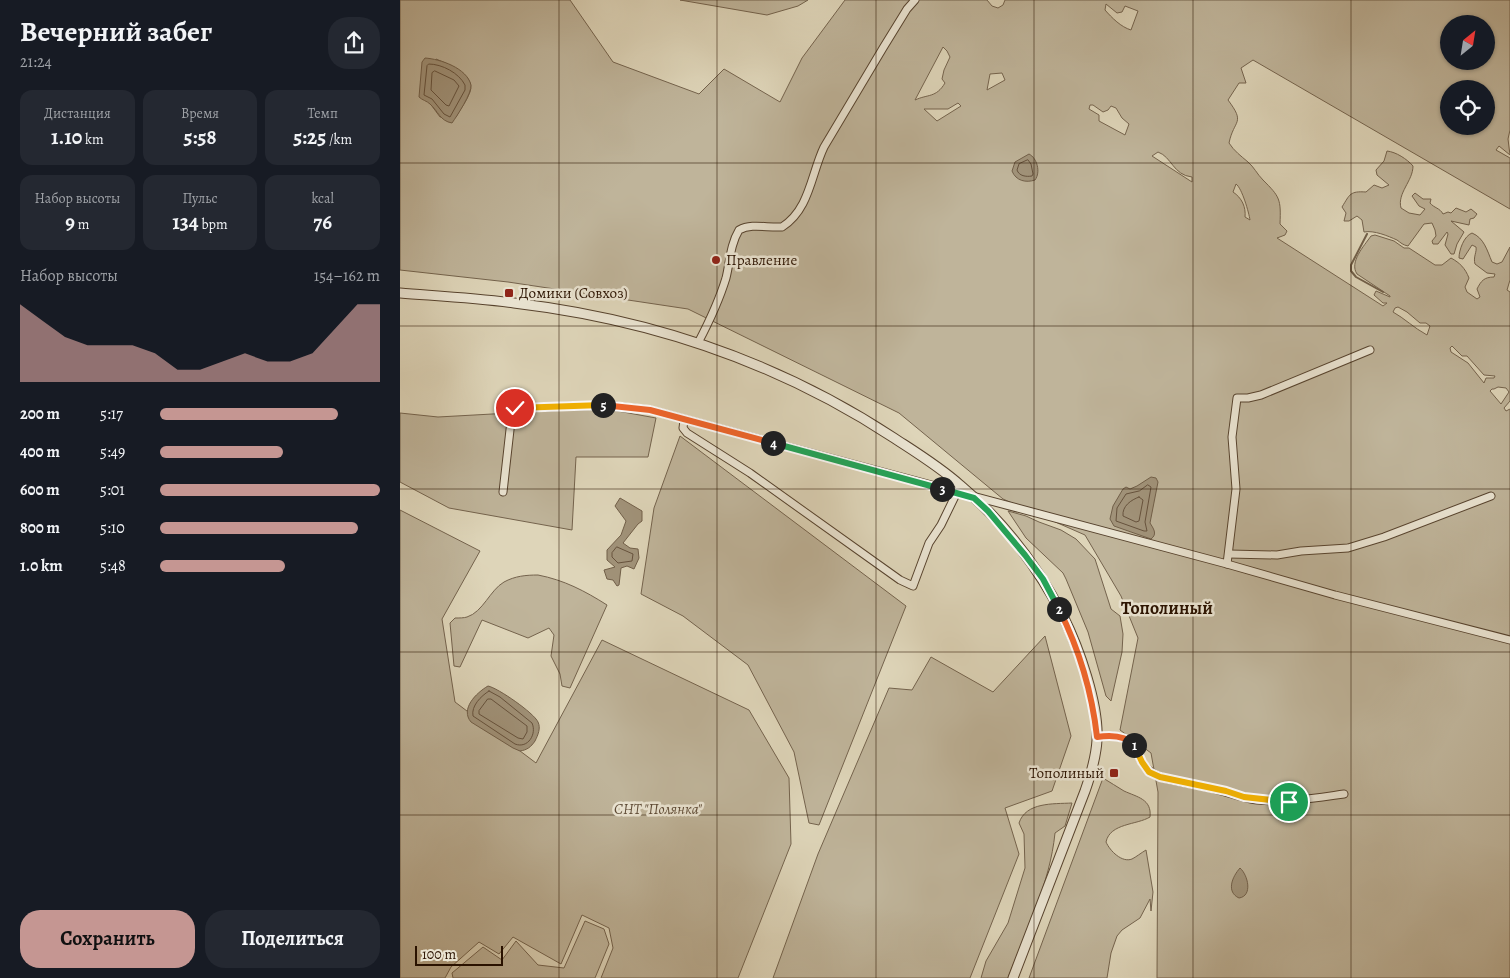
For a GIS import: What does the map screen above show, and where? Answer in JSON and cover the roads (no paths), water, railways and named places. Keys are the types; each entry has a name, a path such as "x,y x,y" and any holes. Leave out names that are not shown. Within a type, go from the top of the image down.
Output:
{"street":[{"path":"698,343 719,300 731,250 739,230 745,226 782,226 798,212 805,201 824,146 907,9 915,0"},
{"path":"400,294 514,303 575,312 630,324 698,343 751,362 826,397 887,433 944,472 959,489"},
{"path":"1227,564 1236,489 1232,437 1238,398 1260,395 1370,350"},
{"path":"503,492 512,412 515,408 614,406 650,410 959,489 974,498 1025,555 1043,579 1055,601 1069,630 1084,670 1094,713 1097,737 1092,771 1013,978"},
{"path":"684,420 683,428 687,433 750,474 900,580 913,586 929,543 959,489"},
{"path":"1229,554 1277,555 1301,551 1348,548 1384,537 1491,496"},
{"path":"974,498 1510,640"},
{"path":"1097,737 1109,735 1131,742 1136,747 1142,762 1149,772 1160,777 1226,791 1244,797 1289,802 1344,794"}],"water":[{"path":"425,58 445,62 459,69 471,85 467,99 452,123 445,120 430,104 419,97 422,62"},
{"path":"1029,154 1036,162 1038,173 1035,180 1025,181 1016,177 1012,171 1015,162"},
{"path":"1151,477 1156,478 1158,482 1150,523 1155,533 1151,539 1114,526 1110,519 1113,506 1123,489 1137,486"},
{"path":"620,498 642,511 642,521 623,543 630,548 638,549 639,558 634,569 627,566 621,568 619,585 617,586 613,580 607,579 604,570 615,567 607,560 607,550 621,535 626,521 615,506"},
{"path":"488,686 515,701 538,722 538,734 529,748 520,751 513,748 471,722 467,712 468,707 474,697"},
{"path":"1240,868 1247,880 1248,889 1239,898 1231,888"}],"waterway":[{"path":"1367,234 1351,265 1351,271 1356,277 1383,292"}],"place":[{"name":"Правление","path":"716,260"},
{"name":"Домики (Совхоз)","path":"509,293"},
{"name":"Тополиный","path":"1114,773"}],"district":[{"name":"Тополиный","path":"1167,608"}],"park label":[{"name":"СНТ \"Полянка\"","path":"658,809"}]}
